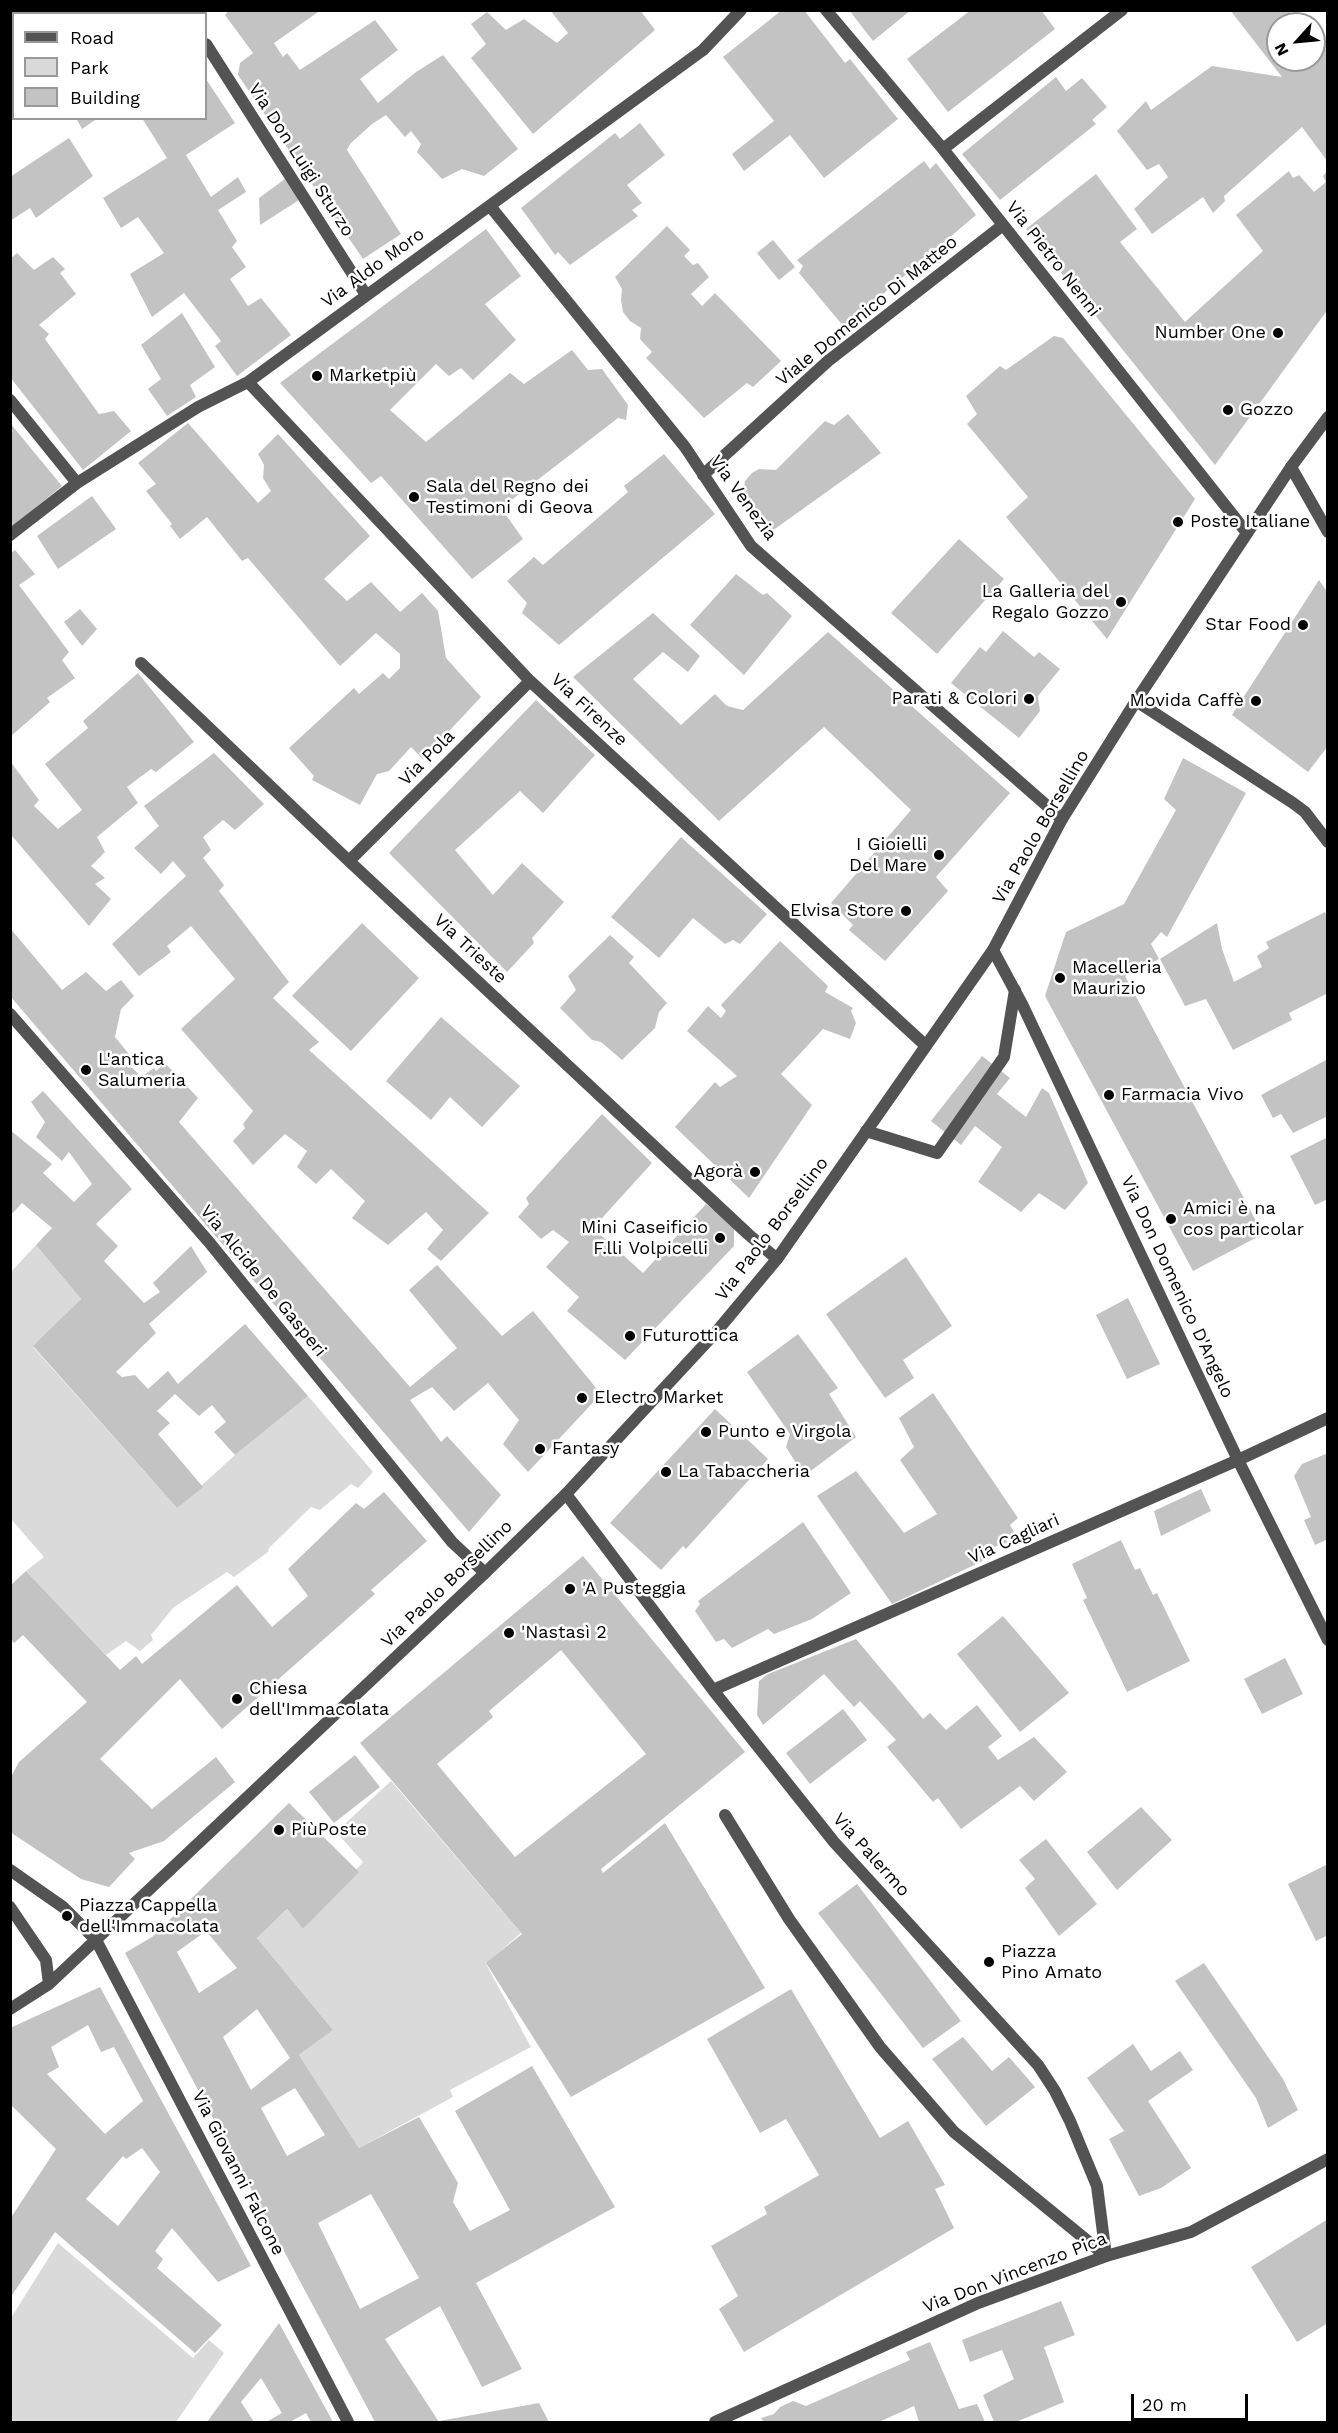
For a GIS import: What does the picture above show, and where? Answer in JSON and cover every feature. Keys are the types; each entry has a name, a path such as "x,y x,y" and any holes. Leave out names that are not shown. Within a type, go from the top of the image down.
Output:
{"street":[{"name":"Via Aldo Moro","path":"10,535 77,483 198,407 248,382 703,50 741,10"},
{"name":"Via Pietro Nenni","path":"826,10 943,149 1247,533"},
{"path":"943,149 1122,10"},
{"name":"Via Don Luigi Sturzo","path":"207,46 366,295"},
{"name":"Via Venezia","path":"490,206 685,447 751,546 1062,819"},
{"name":"Viale Domenico Di Matteo","path":"703,475 828,361 1003,225"},
{"name":"Via Firenze","path":"248,382 530,681 925,1045"},
{"path":"10,400 77,483"},
{"name":"Via Paolo Borsellino","path":"10,2010 49,1984 566,1494 717,1331 777,1259 993,950 1062,819 1136,701 1291,467 1328,417"},
{"path":"1291,467 1328,532"},
{"name":"Via Trieste","path":"141,663 349,861 777,1259"},
{"name":"Via Pola","path":"349,861 530,681"},
{"path":"1136,701 1293,803 1305,812 1328,842"},
{"name":"Via Don Domenico D'Angelo","path":"993,950 1238,1460 1328,1640"},
{"path":"866,1131 937,1153 1004,1057 1014,990"},
{"name":"Via Alcide De Gasperi","path":"10,1014 209,1242 452,1542 485,1573"},
{"name":"Via Cagliari","path":"713,1690 1238,1460 1328,1418"},
{"name":"Via Palermo","path":"566,1494 713,1690 834,1842 1043,2073 1070,2121 1097,2186 1106,2256"},
{"path":"725,1815 789,1919 874,2038 946,2124 1106,2256"},
{"name":"Via Giovanni Falcone","path":"10,1870 63,1907 96,1940 348,2422"},
{"path":"10,1907 46,1960 49,1984"},
{"name":"Via Don Vincenzo Pica","path":"714,2422 978,2302 1106,2256 1191,2232 1328,2158"}],"green space":[{"path":"36,1245 81,1299 33,1347 177,1508 235,1455 308,1396 373,1472 358,1488 351,1484 320,1510 311,1507 269,1548 268,1552 234,1577 227,1572 173,1608 151,1635 153,1640 140,1651 126,1641 106,1655 26,1571 44,1557 11,1519 10,1273"},
{"path":"391,1781 521,1933 486,1964 531,2047 450,2090 453,2097 359,2148 299,2055 333,2030 257,1938 287,1909 303,1929 363,1862 336,1832"},
{"path":"58,2243 193,2358 209,2340 224,2353 176,2422 11,2422 11,2318"}],"building":[{"path":"10,10 83,10 84,12 12,12 12,26"},
{"path":"229,10 321,10 274,43 283,57 287,53 300,70 375,20 398,50 360,79 378,103 416,72 443,55 518,149 484,176 462,169 442,179 417,152 421,144 411,131 405,137 386,115 372,124 350,144 347,150 401,234 363,259 238,75 240,63 253,53 225,15"},
{"path":"550,10 640,10 655,30 533,134 471,58 486,44 471,24 487,12 506,30 524,19 557,43 568,33"},
{"path":"782,10 804,10 845,63 850,59 898,119 824,178 790,135 744,171 732,154 774,121 723,57"},
{"path":"849,10 911,10 873,41"},
{"path":"971,10 1041,10 1055,29 948,112 907,59"},
{"path":"1230,10 1288,10 1290,12 1266,12 1266,56"},
{"path":"1328,43 1328,162 1302,127 1224,196 1225,201 1213,213 1203,197 1152,234 1134,209 1168,177 1159,164 1147,170 1117,131 1146,101 1151,110 1212,66 1282,77 1278,72 1326,72 1326,45"},
{"path":"1056,77 1066,91 1082,78 1107,107 1092,120 1096,124 1000,200 962,154"},
{"path":"207,81 235,123 186,155 211,197 238,177 246,192 218,210 237,241 232,247 246,267 230,279 248,306 261,298 291,335 237,376 215,346 221,341 184,293 152,317 130,274 164,253 138,217 121,228 103,198 167,158 143,120 207,120"},
{"path":"77,120 95,120 82,129"},
{"path":"640,123 665,155 627,185 642,203 632,210 638,216 570,265 558,252 555,255 521,208 615,133 620,139"},
{"path":"69,138 93,176 36,218 30,208 10,221 10,177"},
{"path":"924,161 930,169 936,163 976,215 844,327 799,273 803,266 797,260"},
{"path":"1328,170 1328,309 1215,465 1026,229 1096,174 1137,229 1120,242 1185,322 1263,251 1236,215 1289,171 1293,178 1299,175 1314,192 1326,182 1323,176"},
{"path":"285,179 299,200 260,225 259,198"},
{"path":"667,226 690,250 684,256 693,265 698,263 709,277 691,294 702,306 715,293 781,361 753,387 747,383 704,418 646,358 652,352 640,339 641,328 630,321 623,312 622,289 615,277"},
{"path":"486,229 521,276 485,304 516,340 473,380 461,368 449,376 436,364 390,410 426,442 510,373 524,384 572,350 588,370 602,369 628,405 626,420 618,418 501,508 523,539 472,579 381,476 371,483 280,383"},
{"path":"773,240 795,267 779,280 757,253"},
{"path":"17,253 34,270 53,257 65,269 60,273 76,294 39,325 49,334 45,339 99,414 114,411 131,431 83,470 10,377 10,259"},
{"path":"182,313 215,367 190,385 196,397 167,416 148,389 161,379 141,345"},
{"path":"1054,336 1063,338 1195,499 1107,639 1006,517 1028,497 967,424 977,414 966,396 1000,366 1006,370"},
{"path":"848,414 881,453 772,531 746,502 743,492 745,481 759,469 776,470 825,421 834,425"},
{"path":"10,423 62,486 13,526 10,524"},
{"path":"188,423 258,503 271,491 263,478 264,465 258,454 278,434 370,536 324,579 347,601 371,582 400,612 422,593 438,611 446,658 481,697 423,759 411,747 389,771 377,774 360,805 312,780 314,776 289,748 354,688 359,694 383,673 389,679 400,668 400,654 376,633 340,666 248,558 242,561 207,517 180,539 170,526 172,524 146,491 156,484 138,463"},
{"path":"664,454 715,514 559,645 522,613 527,603 507,581 534,557 543,565 628,492 624,486"},
{"path":"92,496 116,529 58,569 37,536"},
{"path":"959,539 1004,579 937,654 891,613"},
{"path":"15,550 35,574 19,585 69,652 62,660 75,678 47,698 50,702 10,737 10,554"},
{"path":"736,574 763,595 767,593 792,616 744,675 690,625"},
{"path":"1319,580 1328,593 1328,746 1308,772 1232,715"},
{"path":"80,609 97,629 82,646 64,622"},
{"path":"653,613 700,656 688,672 663,652 633,679 681,725 715,694 727,706 743,710 828,632 1010,793 936,877 948,891 885,961 849,930 853,925 831,903 911,810 824,727 719,821 573,677"},
{"path":"1003,631 1034,657 1039,652 1060,669 1038,696 1040,711 1019,738 951,683 980,647 986,652"},
{"path":"138,673 194,742 156,772 151,769 127,787 138,803 97,837 105,852 91,866 105,878 95,884 111,899 89,926 12,836 10,837 10,761 39,800 34,806 58,829 82,810 45,764 88,728 83,721"},
{"path":"536,700 595,755 543,813 520,791 455,850 493,895 522,863 564,902 532,938 534,943 507,972 389,853"},
{"path":"214,753 264,804 235,830 223,820 203,837 211,850 203,858 224,885 219,891 289,982 273,998 319,1042 309,1050 489,1213 441,1261 427,1249 443,1230 426,1212 388,1245 352,1218 365,1201 331,1169 316,1184 297,1167 307,1151 285,1134 253,1165 233,1141 245,1128 243,1124 253,1111 181,1029 235,979 191,926 167,946 171,952 139,976 112,944 186,876 173,861 161,874 134,848 159,826 144,806"},
{"path":"1183,758 1246,793 1167,937 1161,932 1151,944 1159,959 1125,976 1263,1234 1193,1271 1045,996 1066,932 1124,904 1176,810 1164,799"},
{"path":"681,837 767,914 740,944 733,940 725,944 693,918 659,958 611,917"},
{"path":"1325,912 1328,918 1328,993 1289,1013 1292,1020 1233,1050 1206,999 1185,1006 1160,959 1217,923 1222,949 1234,982 1262,967 1257,956 1269,948 1266,942"},
{"path":"362,923 419,978 351,1051 292,996"},
{"path":"10,928 62,990 86,972 106,991 121,980 134,996 121,1009 115,1037 133,1059 128,1063 141,1077 154,1068 156,1071 165,1063 198,1098 179,1122 410,1387 457,1348 409,1290 437,1265 502,1336 533,1311 601,1394 528,1472 503,1444 519,1420 488,1383 454,1411 432,1387 410,1400 441,1442 447,1436 501,1495 469,1532 10,996"},
{"path":"610,935 634,957 629,963 667,1003 659,1012 655,1028 622,1060 601,1042 592,1040 560,1008 576,990 568,976"},
{"path":"780,941 828,986 825,992 853,1008 851,1011 856,1023 850,1039 823,1029 781,1074 812,1105 749,1198 675,1127 715,1082 720,1087 737,1076 687,1031 708,1006 721,1018 726,1011 721,1005"},
{"path":"441,1017 520,1086 482,1127 450,1097 431,1120 386,1081"},
{"path":"982,1056 1010,1078 997,1094 1026,1117 1042,1088 1049,1093 1088,1183 1065,1210 1039,1193 1021,1212 978,1182 1002,1147 975,1126 961,1145 931,1121"},
{"path":"1328,1059 1328,1116 1293,1133 1281,1114 1273,1118 1261,1095"},
{"path":"43,1091 132,1189 96,1224 118,1246 104,1261 144,1303 160,1292 153,1283 191,1246 207,1272 149,1324 156,1333 116,1372 122,1377 135,1375 148,1389 168,1371 178,1384 245,1324 308,1396 235,1455 214,1432 226,1422 212,1405 199,1416 175,1394 157,1411 170,1423 158,1434 203,1487 177,1508 33,1346 81,1299 36,1245 52,1228 22,1203 10,1216 10,1130 52,1164 43,1173 74,1202 92,1184 69,1152 62,1161 36,1137 45,1122 31,1102"},
{"path":"602,1114 652,1163 593,1228 643,1273 706,1204 734,1226 734,1246 625,1360 567,1311 579,1297 546,1267 569,1242 553,1230 541,1239 518,1217 529,1204 526,1198"},
{"path":"1328,1137 1328,1199 1315,1205 1290,1156"},
{"path":"906,1257 952,1326 903,1360 914,1378 885,1398 826,1314"},
{"path":"1128,1298 1160,1364 1127,1379 1096,1315"},
{"path":"798,1334 838,1388 829,1394 856,1437 804,1476 786,1447 790,1434 747,1372"},
{"path":"933,1393 1018,1518 1010,1525 1018,1539 985,1550 989,1558 892,1604 817,1496 856,1471 904,1533 937,1514 900,1460 914,1447 899,1418"},
{"path":"715,1409 768,1459 686,1549 683,1546 661,1570 610,1523"},
{"path":"1328,1453 1328,1539 1315,1545 1304,1520 1311,1517 1294,1476 1302,1464"},
{"path":"1201,1489 1211,1511 1161,1536 1154,1511"},
{"path":"384,1492 427,1541 371,1590 375,1594 222,1729 180,1679 100,1759 152,1809 216,1757 235,1782 164,1841 129,1853 135,1859 109,1887 81,1879 10,1832 10,1774 12,1775 19,1762 87,1702 23,1635 14,1643 10,1639 10,1586 26,1571 120,1670 136,1656 142,1664 237,1585 272,1627 308,1596 288,1569 356,1503 364,1509"},
{"path":"803,1522 851,1593 812,1619 774,1634 768,1629 732,1648 724,1639 716,1642 695,1611 700,1604 698,1601"},
{"path":"1121,1540 1135,1570 1140,1568 1153,1595 1157,1593 1190,1661 1127,1692 1083,1600 1087,1598 1072,1564"},
{"path":"583,1556 745,1752 601,1869 603,1873 665,1823 765,1988 571,2097 486,1963 522,1934 360,1743","holes":["561,1650 646,1754 515,1857 437,1764 493,1717 489,1711"]},
{"path":"1003,1616 1069,1693 1020,1732 957,1654"},
{"path":"856,1639 923,1719 930,1713 946,1730 977,1705 1002,1736 988,1747 998,1760 1034,1737 1067,1772 1034,1801 1020,1786 961,1829 938,1798 933,1802 887,1747 896,1740 860,1701 854,1707 824,1674 763,1725 757,1715 759,1681 768,1674"},
{"path":"1285,1658 1303,1694 1262,1714 1244,1679"},
{"path":"843,1709 867,1740 810,1784 786,1753"},
{"path":"355,1755 380,1787 334,1823 309,1792"},
{"path":"289,1803 359,1872 303,1929 287,1909 257,1938 333,2030 299,2055 359,2148 419,2117 458,2183 453,2202 470,2231 510,2210 455,2111 532,2066 615,2207 476,2283 522,2369 482,2387 440,2306 385,2339 439,2422 375,2422 125,1953 152,1937","holes":["206,1931 237,1968 199,1993 177,1952","257,2009 290,2058 251,2090 223,2037","295,2088 325,2135 287,2156 261,2108","371,2194 419,2278 360,2309 318,2223"]},
{"path":"1141,1807 1172,1840 1117,1890 1087,1852"},
{"path":"1046,1839 1097,1904 1059,1936 1025,1888 1035,1879 1019,1860"},
{"path":"1328,1864 1328,1935 1316,1941 1288,1884"},
{"path":"857,1884 961,2021 923,2048 818,1913"},
{"path":"1204,1963 1283,2079 1298,2110 1268,2128 1256,2098 1175,1981"},
{"path":"100,1987 251,2266 218,2282 172,2228 155,2251 163,2259 157,2268 222,2325 195,2353 55,2232 10,2298 10,2215 12,2216 56,2149 10,2104 10,2028","holes":["88,2025 101,2052 114,2047 143,2101 105,2134 47,2074 59,2067 51,2047","142,2148 160,2172 118,2226 86,2199 123,2156 126,2159"]},
{"path":"791,1989 880,2138 908,2121 945,2185 935,2189 954,2228 744,2352 719,2309 738,2296 711,2246 767,2214 764,2207 819,2175 786,2119 760,2133 707,2039"},
{"path":"963,2037 992,2071 1009,2057 1035,2087 986,2126 932,2059"},
{"path":"1133,2044 1151,2071 1180,2051 1193,2070 1148,2101 1191,2168 1161,2188 1139,2196 1109,2139 1124,2131 1087,2078"},
{"path":"1328,2219 1328,2323 1297,2342 1251,2267"},
{"path":"1061,2301 1075,2335 1044,2347 1064,2402 1016,2422 994,2422 983,2395 1014,2379 1002,2350 970,2362 962,2340"},
{"path":"279,2323 333,2422 311,2422 306,2413 290,2422 266,2422 282,2413 261,2378 241,2402 254,2422 207,2422"},
{"path":"930,2342 959,2409 977,2404 985,2422 919,2422 914,2406 879,2422 764,2422 761,2418 774,2414 780,2407 793,2401 806,2406 910,2360 906,2352"},
{"path":"539,2403 549,2422 439,2422 439,2421"}],"place":[{"name":"Number One","path":"1278,333"},
{"name":"Marketpiù","path":"317,376"},
{"name":"Gozzo","path":"1228,410"},
{"name":"Sala del Regno dei Testimoni di Geova","path":"414,497"},
{"name":"Poste Italiane","path":"1178,522"},
{"name":"La Galleria del Regalo Gozzo","path":"1121,602"},
{"name":"Star Food","path":"1303,625"},
{"name":"Parati & Colori","path":"1029,699"},
{"name":"Movida Caffè","path":"1256,701"},
{"name":"I Gioielli Del Mare","path":"939,855"},
{"name":"Elvisa Store","path":"906,911"},
{"name":"Macelleria Maurizio","path":"1060,978"},
{"name":"L'antica Salumeria","path":"86,1070"},
{"name":"Farmacia Vivo","path":"1109,1095"},
{"name":"Agorà","path":"755,1172"},
{"name":"Amici è na cos particolar","path":"1171,1219"},
{"name":"Mini Caseificio F.lli Volpicelli","path":"720,1238"},
{"name":"Futurottica","path":"630,1336"},
{"name":"Electro Market","path":"582,1398"},
{"name":"Punto e Virgola","path":"706,1432"},
{"name":"Fantasy","path":"540,1449"},
{"name":"La Tabaccheria","path":"666,1472"},
{"name":"'A Pusteggia","path":"570,1589"},
{"name":"'Nastasì 2","path":"509,1633"},
{"name":"Chiesa dell'Immacolata","path":"237,1699"},
{"name":"PiùPoste","path":"279,1830"},
{"name":"Piazza Cappella dell'Immacolata","path":"67,1916"},
{"name":"Piazza Pino Amato","path":"989,1962"}]}
